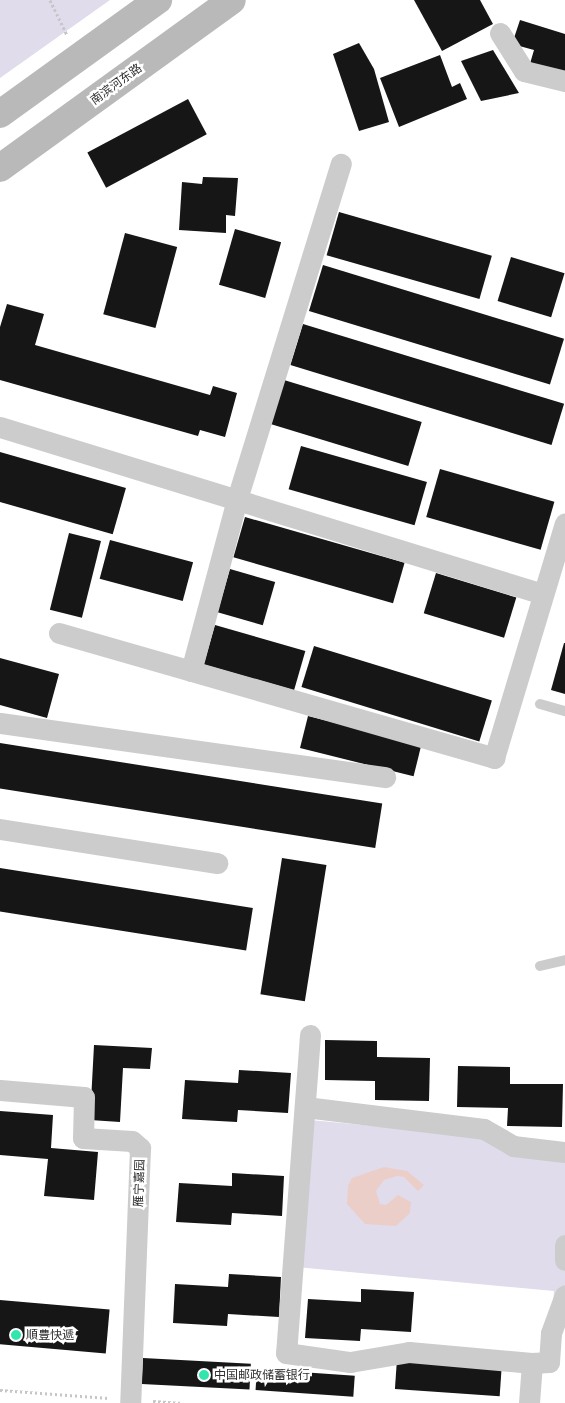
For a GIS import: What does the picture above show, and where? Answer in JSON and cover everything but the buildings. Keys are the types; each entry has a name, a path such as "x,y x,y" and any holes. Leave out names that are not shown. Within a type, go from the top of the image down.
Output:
{"main road":[{"path":"0,114 158,0"},
{"name":"南滨河东路","path":"0,168 232,0"}],"street":[{"path":"500,33 524,71 565,81"},
{"path":"191,671 237,499 341,164"},
{"path":"0,426 543,594"},
{"path":"59,633 494,758 565,523"},
{"path":"0,723 385,777"},
{"path":"0,829 217,863"},
{"path":"310,1035 286,1353 350,1362 410,1352 532,1363 549,1362 551,1334 565,1295"},
{"name":"雁宁嘉园","path":"0,1090 84,1097 83,1138 132,1141 140,1148 130,1401"},
{"path":"305,1107 484,1129 513,1146 565,1152"},
{"path":"565,1246 565,1260"},
{"path":"529,1403 532,1363"}],"lane":[{"path":"540,704 565,711"},
{"path":"540,966 565,960"}],"path":[{"path":"50,0 79,58"},
{"path":"0,1390 130,1401 182,1403"}],"shaded area":[{"path":"0,0 110,0 0,78"},
{"path":"310,1120 565,1144 565,1318 552,1317 554,1291 296,1267"},
{"path":"384,1167 407,1171 424,1185 418,1191 404,1177 397,1176 384,1180 376,1191 380,1204 386,1205 398,1195 411,1202 410,1213 396,1226 365,1224 347,1204 348,1186 352,1178"}],"place":[{"name":"順豊快遞","path":"16,1335"},
{"name":"中国邮政储蓄银行","path":"204,1375"}]}
